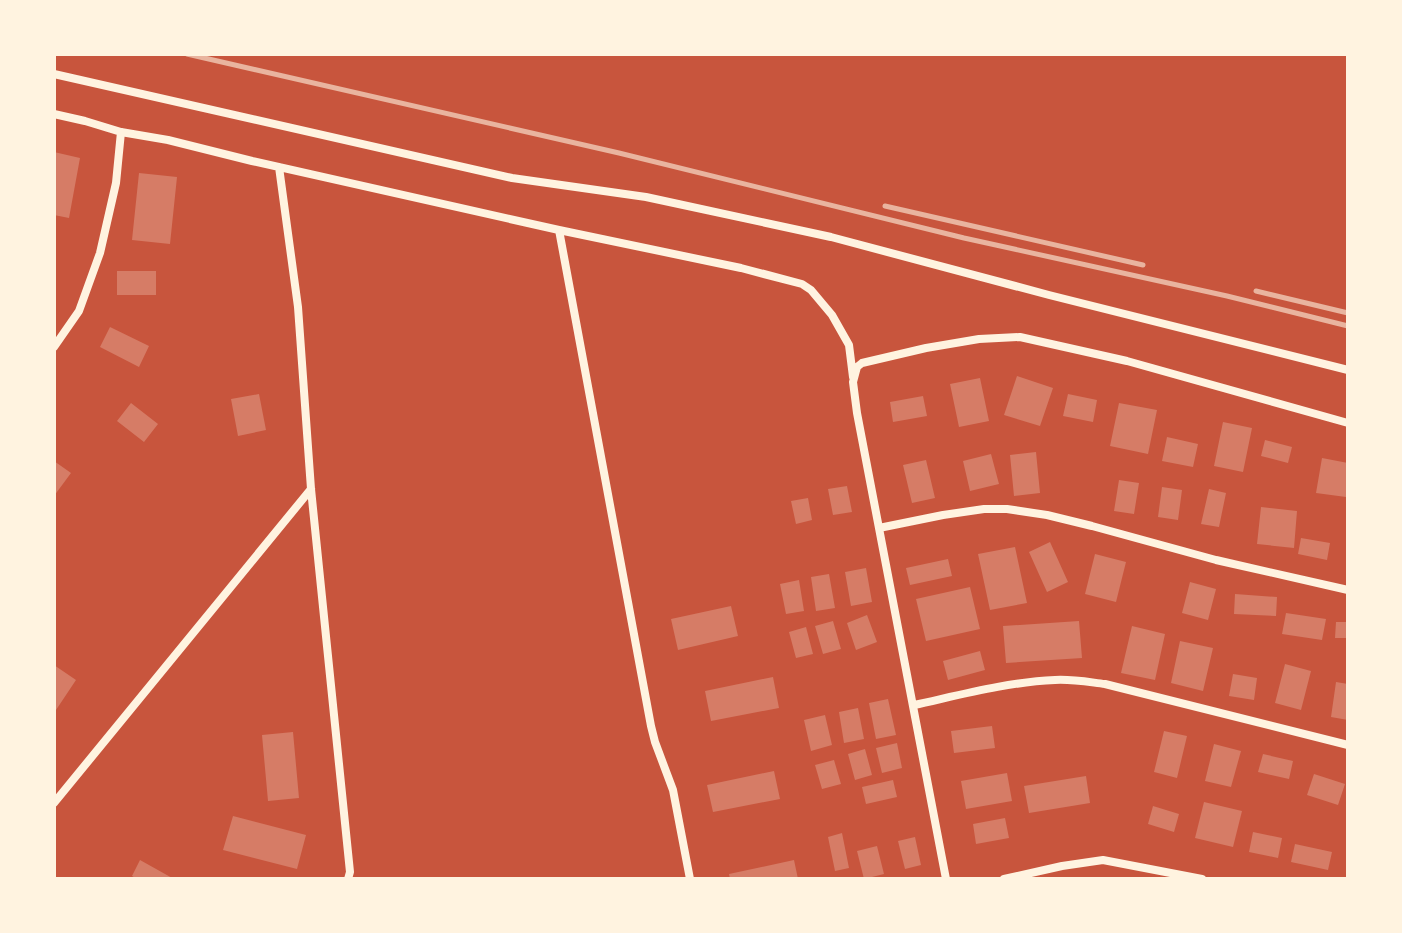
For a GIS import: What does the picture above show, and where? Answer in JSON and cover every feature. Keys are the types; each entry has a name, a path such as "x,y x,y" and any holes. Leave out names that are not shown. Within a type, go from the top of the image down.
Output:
{"street":[{"path":"54,74 512,178 646,197 831,237 1348,370"},
{"path":"54,114 121,132 741,268 802,284 811,290 832,315 849,345 857,413 946,879"},
{"path":"54,347 79,311 100,253 116,183 121,132"},
{"path":"279,167 298,307 311,489 350,872 348,879"},
{"path":"559,230 651,726 673,790 690,879"},
{"path":"854,377 857,367 875,359 979,339 1020,337 1127,361 1348,423"},
{"path":"54,803 311,489"},
{"path":"879,528 943,515 1007,509 1077,522 1216,560 1348,590"},
{"path":"914,705 1033,681 1083,681 1348,745"},
{"path":"1004,879 1103,860 1202,879"}],"building":[{"path":"54,152 80,158 69,218 54,215"},
{"path":"139,173 177,177 170,244 132,240"},
{"path":"117,271 156,271 156,295 117,295"},
{"path":"110,327 149,346 139,367 100,347"},
{"path":"1017,376 1053,388 1040,426 1004,415"},
{"path":"980,378 989,421 959,427 950,384"},
{"path":"259,394 266,430 238,436 231,399"},
{"path":"1068,394 1097,400 1093,422 1063,416"},
{"path":"923,396 927,416 893,422 890,402"},
{"path":"131,403 158,424 144,442 117,421"},
{"path":"1119,403 1157,410 1148,454 1110,446"},
{"path":"1223,422 1252,428 1243,472 1214,466"},
{"path":"1167,437 1198,444 1193,467 1162,461"},
{"path":"1265,440 1292,447 1288,463 1261,456"},
{"path":"1036,452 1040,493 1014,496 1010,455"},
{"path":"991,454 999,484 970,491 963,461"},
{"path":"1322,458 1348,463 1346,497 1316,493"},
{"path":"926,460 935,498 912,503 903,465"},
{"path":"54,461 71,473 54,496"},
{"path":"1119,480 1139,483 1134,514 1114,511"},
{"path":"847,486 852,512 833,515 828,489"},
{"path":"1162,487 1182,490 1178,520 1158,517"},
{"path":"1209,489 1226,493 1219,527 1201,524"},
{"path":"808,498 812,520 796,524 791,501"},
{"path":"1261,507 1297,511 1294,548 1257,544"},
{"path":"1301,538 1330,543 1327,560 1298,554"},
{"path":"1050,542 1068,582 1047,592 1029,552"},
{"path":"1015,547 1027,603 990,610 978,554"},
{"path":"1095,554 1126,562 1116,602 1085,594"},
{"path":"948,559 952,576 910,585 906,568"},
{"path":"866,568 872,602 851,606 845,572"},
{"path":"829,574 835,608 816,611 811,577"},
{"path":"799,580 804,611 786,614 780,584"},
{"path":"1190,582 1216,589 1208,620 1182,613"},
{"path":"970,587 980,629 926,641 916,599"},
{"path":"1235,594 1277,597 1276,616 1234,614"},
{"path":"731,606 738,636 678,650 671,619"},
{"path":"1286,613 1326,619 1322,640 1282,634"},
{"path":"867,615 877,642 856,650 847,623"},
{"path":"833,621 841,649 823,654 815,626"},
{"path":"1079,621 1082,658 1006,663 1003,626"},
{"path":"1336,622 1348,622 1348,638 1335,638"},
{"path":"1132,626 1165,634 1155,680 1121,673"},
{"path":"806,627 813,654 796,658 789,632"},
{"path":"1180,641 1213,648 1203,691 1171,683"},
{"path":"980,651 985,670 948,680 943,661"},
{"path":"1285,664 1311,671 1301,710 1275,703"},
{"path":"54,665 76,680 54,713"},
{"path":"1233,674 1257,678 1254,700 1229,696"},
{"path":"773,677 779,708 711,721 705,691"},
{"path":"1336,682 1348,684 1348,720 1331,717"},
{"path":"888,699 896,735 876,739 869,703"},
{"path":"858,708 864,739 844,743 839,712"},
{"path":"825,715 832,745 811,751 804,720"},
{"path":"992,726 995,748 954,753 951,731"},
{"path":"1164,731 1187,736 1177,778 1154,772"},
{"path":"293,732 299,798 268,801 262,735"},
{"path":"897,743 902,768 882,773 876,748"},
{"path":"1214,744 1241,751 1231,787 1205,781"},
{"path":"865,749 872,775 855,780 848,754"},
{"path":"1263,754 1293,761 1289,779 1258,772"},
{"path":"834,760 841,784 822,789 815,765"},
{"path":"774,771 780,799 713,812 707,785"},
{"path":"1007,773 1012,801 966,809 961,781"},
{"path":"1314,774 1345,784 1338,805 1307,795"},
{"path":"1086,776 1090,803 1029,813 1024,786"},
{"path":"893,780 897,797 866,804 862,787"},
{"path":"1204,802 1242,811 1233,847 1195,838"},
{"path":"1153,806 1179,814 1174,832 1148,824"},
{"path":"233,816 306,835 297,869 223,850"},
{"path":"1005,818 1009,838 976,844 973,824"},
{"path":"1253,832 1282,838 1278,858 1249,852"},
{"path":"842,833 849,868 835,871 828,837"},
{"path":"915,837 921,865 905,869 898,841"},
{"path":"1295,844 1332,852 1328,870 1291,862"},
{"path":"877,846 884,874 864,879 857,851"},
{"path":"140,860 174,879 137,879 132,876"},
{"path":"794,860 798,879 730,879 729,874"}],"railway":[{"path":"187,54 1348,326"},
{"path":"885,206 1143,265"},
{"path":"1256,291 1348,313"}]}
